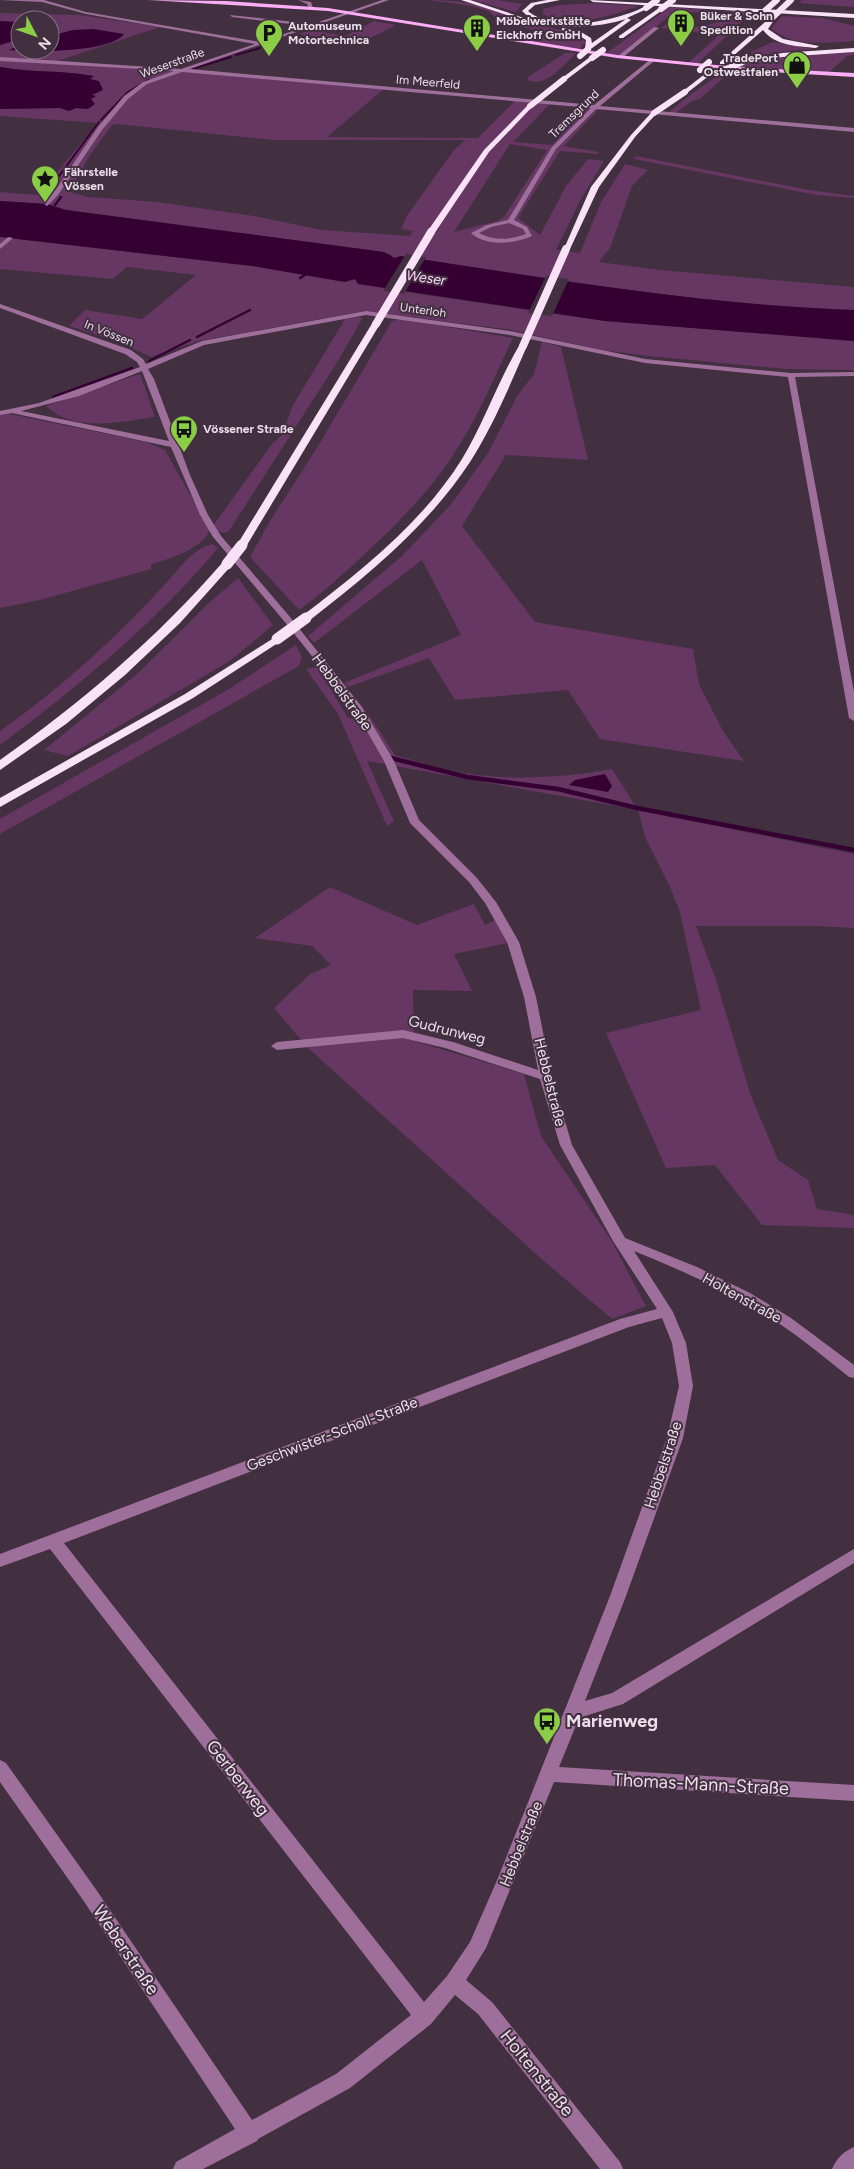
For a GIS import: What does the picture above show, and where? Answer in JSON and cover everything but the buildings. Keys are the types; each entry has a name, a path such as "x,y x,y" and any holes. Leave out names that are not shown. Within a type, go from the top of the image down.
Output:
{"highway":[{"path":"464,0 480,3 523,20 579,33 589,39 588,50"},
{"path":"557,0 534,4 525,11 528,15 543,21 591,24 618,19 646,8"},
{"path":"593,0 817,14 854,14"},
{"path":"614,0 854,14"},
{"path":"573,61 657,0"},
{"path":"663,0 854,14"},
{"path":"618,40 673,0"},
{"path":"702,0 806,7 854,14"},
{"path":"752,23 777,0"},
{"path":"654,113 715,71 791,0"},
{"path":"773,17 765,29 771,37 779,40 821,46 854,46"},
{"path":"0,766 84,703 141,655 189,607 227,564 242,545 431,232 486,152 530,106 611,45"},
{"path":"715,71 741,63 782,55 854,50"},
{"path":"0,803 189,696 277,639 306,618 385,553 439,496 464,464 485,429 595,187 654,113 716,56"},
{"path":"530,106 536,96 559,73"}],"main road":[{"path":"150,0 311,8 356,13 539,45 652,60 746,69 854,75"}],"street":[{"path":"0,0 67,3 58,6"},
{"path":"300,0 309,3 311,8"},
{"name":"Weserstraße","path":"47,204 58,194 78,160 131,91 145,83 386,0"},
{"path":"42,1 107,17 263,43"},
{"name":"Weserstraße","path":"327,21 356,13 379,2"},
{"path":"232,16 284,20 315,26"},
{"path":"620,56 656,28"},
{"name":"Im Meerfeld","path":"0,59 182,70 854,130"},
{"name":"Tremsgrund","path":"510,221 554,148 595,106 652,60"},
{"path":"510,221 525,228 530,235 505,240 486,239 474,234 479,229 510,221"},
{"path":"0,247 10,238"},
{"name":"In Vössen","path":"0,306 128,352 145,368 204,515 216,537"},
{"name":"Unterloh","path":"0,413 76,394 145,368 202,343 366,313 510,333 645,361 791,375 854,374"},
{"path":"791,375 854,718"},
{"path":"0,408 175,445"},
{"name":"Hebbelstraße","path":"183,2169 250,2134 343,2081 424,2017 454,1982 477,1948 573,1712 675,1438 686,1386 679,1343 666,1312 620,1241 566,1145 546,1076 530,997 512,942 490,902 473,880 414,821 389,762 359,710 288,620 216,537"},
{"name":"Gudrunweg","path":"277,1046 403,1034 450,1044 546,1076"},
{"name":"Holtenstraße","path":"620,1241 662,1257 762,1306 810,1339 854,1373"},
{"name":"Geschwister-Scholl-Straße","path":"0,1561 625,1323 666,1312"},
{"name":"Gerberweg","path":"52,1540 424,2017"},
{"path":"573,1712 617,1698 854,1555"},
{"name":"Weberstraße","path":"0,1768 89,1894 250,2134"},
{"name":"Thomas-Mann-Straße","path":"548,1774 854,1793"},
{"name":"Holtenstraße","path":"454,1982 485,2008 613,2169"},
{"path":"842,2169 854,2157"}],"shaded area":[{"path":"429,0 445,0 483,7 527,23 565,31 586,42 579,50 527,42 547,33 512,25 496,19 490,12 472,6"},
{"path":"472,0 498,0 522,4 516,12"},
{"path":"802,0 854,0 854,7 799,3"},
{"path":"593,3 639,6 603,17 578,21 553,18 541,13 544,12 542,9 560,5"},
{"path":"670,7 708,10 704,13 676,11 618,57 604,55"},
{"path":"732,11 752,12 696,65 687,64 719,35 661,28 666,24 701,27 723,18"},
{"path":"0,13 10,13 10,60 60,60 60,15 79,15 160,27 52,63 174,71 384,89 327,137 478,138 515,101 496,99 550,104 513,142 552,145 587,109 583,107 605,109 598,110 564,146 599,152 597,154 560,151 518,218 540,235 566,186 588,159 604,161 581,199 556,250 580,253 601,202 625,164 648,170 632,186 610,248 599,262 661,270 854,287 854,310 740,303 627,290 401,256 394,258 390,254 369,250 66,210 47,204 0,201 0,192 38,195 98,123 0,116 0,109 60,108 69,111 76,108 88,109 91,99 95,97 91,95 89,78 93,76 0,67","holes":["112,125 273,140 465,140 454,150 406,217 401,229 413,231 410,236 322,230 254,216 157,202 89,197 69,192 90,155","510,144 547,150 504,217 497,221 454,232"]},
{"path":"782,16 822,18 854,26 854,41 810,42 788,38 771,28"},
{"path":"374,21 396,25 358,44 299,34 310,30 345,36"},
{"path":"773,42 814,49 780,52 752,58 751,52"},
{"path":"854,52 854,55 847,56 826,75 733,69 777,57"},
{"path":"565,53 576,53 548,78 535,82 528,80 528,77"},
{"path":"733,69 700,99 692,101 673,115 667,114 706,83"},
{"path":"636,156 809,190 854,196 854,198 816,195 634,159"},
{"path":"0,237 252,266 345,282 356,279 412,293 605,321 854,341 854,370 786,369 649,356 602,350 511,330 365,311 199,341 151,357 119,342 69,326 85,310 142,319 196,275 127,267 113,279 0,269"},
{"path":"360,317 362,319 338,361 229,531 224,533 210,530 272,444 282,435 293,405 345,319"},
{"path":"401,319 513,338 485,399 469,428 452,457 432,484 412,508 378,542 333,583 299,610 250,557 392,321"},
{"path":"542,342 561,347 588,460 506,455 462,526 535,622 693,649 699,684 723,731 744,761 600,739 568,690 455,700 429,658 348,687 344,683 461,635 422,560 314,643 308,636 403,555 453,502 488,453 517,396 534,374"},
{"path":"140,374 155,417 113,423 84,423 70,420 46,406"},
{"path":"0,412 146,442 165,450 210,530 206,537 193,548 151,564 151,569 40,600 0,608"},
{"path":"213,544 218,548 194,576 142,628 87,677 0,745 0,731 23,715 88,661 193,554"},
{"path":"238,578 273,625 230,661 68,756 44,750 137,674 210,602"},
{"path":"296,645 302,657 299,666 0,834 0,819 229,689"},
{"path":"317,667 348,718 369,715 395,755 457,772 494,777 545,777 612,769 638,810 367,761 394,821 387,826 338,714 306,669"},
{"path":"638,810 854,854 854,928 818,926 696,926 715,977 751,1096 778,1160 808,1180 817,1209 854,1215 854,1228 762,1225 715,1165 666,1168 606,1033 701,1010 680,912 670,887 645,837"},
{"path":"330,887 417,925 474,904 485,925 495,920 508,943 454,954 472,991 413,990 414,1041 524,1074 541,1136 611,1240 646,1306 612,1319 545,1262 307,1047 274,1008 310,974 331,965 312,946 255,938"}],"water":[{"path":"0,21 10,22 10,42 0,45"},
{"path":"93,29 124,34 116,40 103,45 60,51 60,33 73,30"},
{"path":"0,67 94,76 90,79 99,81 103,90 92,95 96,96 91,99 95,104 88,109 76,108 69,111 60,108 0,109"},
{"name":"Weser","path":"0,201 47,204 66,210 384,252 394,258 401,256 627,290 740,303 854,310 854,341 605,321 358,284 355,279 345,282 252,266 0,237"},
{"path":"605,774 612,786 608,792 569,785 575,780"}],"pier":[{"path":"406,254 426,257 404,294 383,291"},
{"path":"546,276 569,279 552,316 528,313"}],"waterway":[{"path":"257,29 279,22"},
{"path":"236,55 260,48"},
{"path":"192,69 231,57"},
{"path":"101,120 128,92 148,80"},
{"path":"53,184 99,122"},
{"path":"47,194 54,182"},
{"path":"55,205 61,197"},
{"path":"300,278 305,275"},
{"path":"197,337 250,310"},
{"path":"149,361 190,340"},
{"path":"53,397 132,368"},
{"path":"391,758 467,777 558,789 637,808 854,850"}],"place":[{"name":"Büker & Sohn Spedition","path":"681,47"},
{"name":"Möbelwerkstätte Eickhoff GmbH","path":"477,52"},
{"name":"Automuseum Motortechnica","path":"269,57"},
{"name":"TradePort Ostwestfalen","path":"797,89"},
{"name":"Fährstelle Vössen","path":"45,203"},
{"name":"Vössener Straße","path":"184,453"},
{"name":"Marienweg","path":"547,1745"}]}
